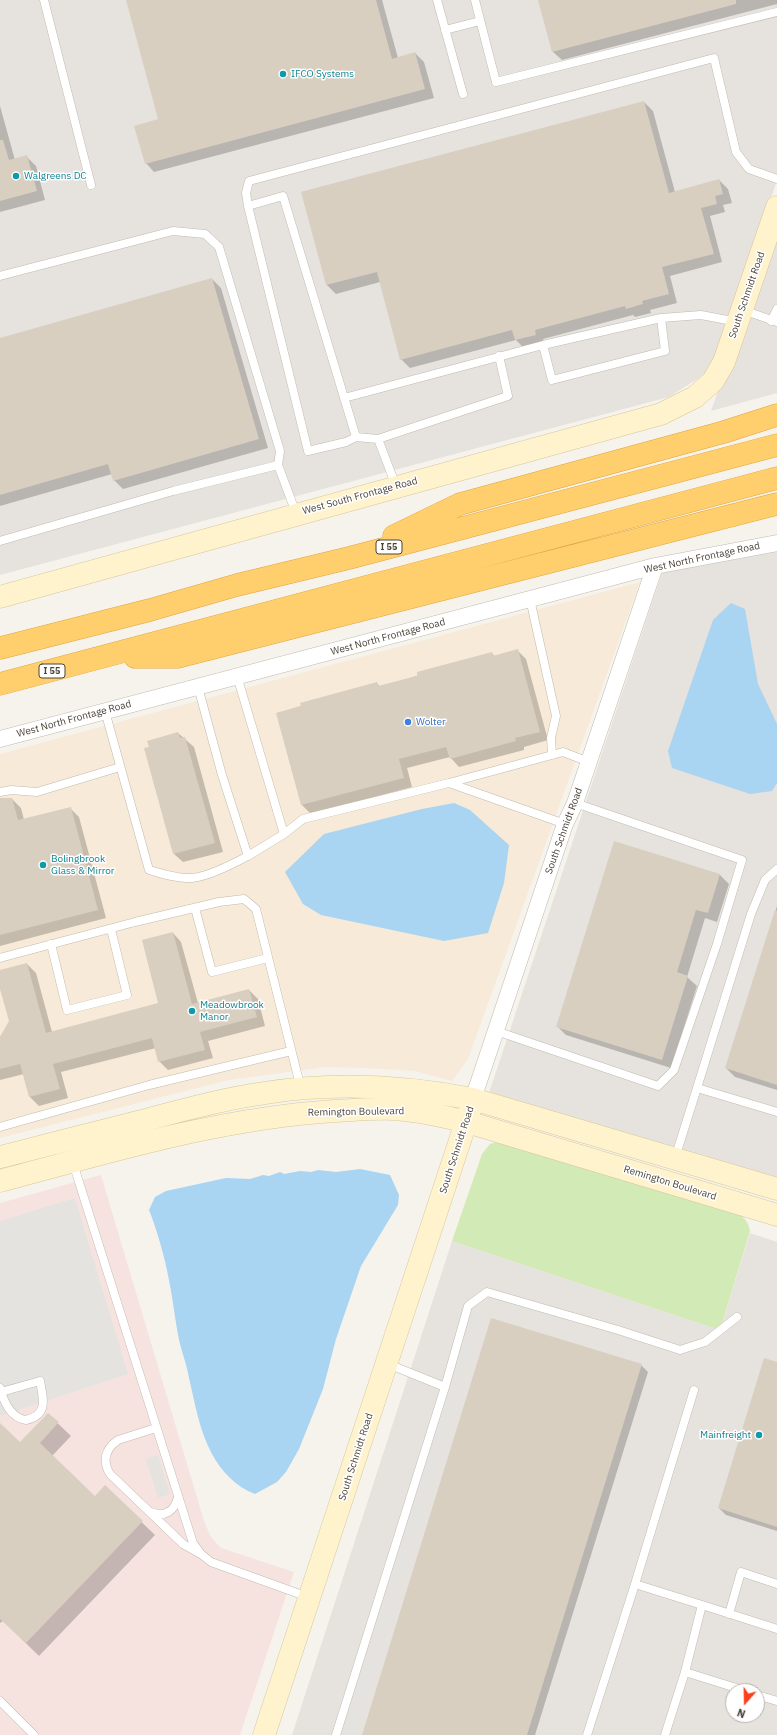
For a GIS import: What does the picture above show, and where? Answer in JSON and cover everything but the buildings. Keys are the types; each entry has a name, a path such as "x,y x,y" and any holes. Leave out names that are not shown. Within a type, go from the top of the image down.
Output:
{"highway":[{"path":"349,558 460,504 724,432 777,415"},
{"name":"I 55","path":"0,648 777,445"},
{"name":"I 55","path":"0,684 777,478"},
{"path":"103,657 177,657 777,504"}],"street":[{"name":"South Schmidt Road","path":"713,381 724,362 741,316 777,207"},
{"name":"West South Frontage Road","path":"0,597 396,486 661,414 695,398 713,381"},
{"name":"West North Frontage Road","path":"0,739 655,566 777,543"},
{"name":"South Schmidt Road","path":"264,1735 564,824 575,802 655,566"},
{"path":"0,1157 213,1102 266,1093 301,1089 348,1087 410,1089 473,1099 777,1189"},
{"name":"Remington Boulevard","path":"0,1181 190,1132 244,1121 304,1113 394,1109 426,1112 467,1122 777,1215"}],"lane":[{"path":"44,0 91,185"},
{"path":"437,0 463,94"},
{"path":"475,0 496,82 777,12"},
{"path":"445,30 480,21"},
{"path":"499,356 508,396 378,439 356,437 346,442 308,451 248,206 246,193 249,181 714,58 736,152 749,169 777,179"},
{"path":"248,206 283,196 356,437"},
{"path":"0,276 173,231 205,234 219,247 280,451 278,465 296,514"},
{"path":"344,398 499,356 661,318 701,315 741,316 774,321 777,308"},
{"path":"543,345 552,380 665,351 661,318"},
{"path":"378,439 396,486"},
{"path":"0,541 173,491 278,465"},
{"path":"530,599 556,716 551,738 552,755"},
{"path":"237,676 284,834"},
{"path":"198,687 222,775 248,856"},
{"path":"105,711 149,870 171,876 192,878 220,869 248,856 284,834 303,819 449,783 563,752 589,762"},
{"path":"0,792 11,790 36,792 120,767"},
{"path":"449,783 564,824"},
{"path":"496,1030 584,1059 658,1086 674,1070 717,944 742,860 575,802"},
{"path":"675,1159 752,914 765,880 777,869"},
{"path":"0,958 219,902 244,899 256,909 301,1089"},
{"path":"195,908 212,972 268,958"},
{"path":"52,944 67,1010 127,995 111,929"},
{"path":"0,1127 149,1085 291,1051"},
{"path":"697,1088 777,1112"},
{"path":"73,1162 193,1543 201,1554"},
{"path":"336,1735 468,1306 487,1292 618,1330 680,1350 705,1342 737,1317"},
{"path":"387,1363 444,1387"},
{"path":"40,1381 44,1399 42,1411 32,1419 20,1419 10,1412 0,1391 40,1381"},
{"path":"587,1735 694,1390"},
{"path":"156,1428 118,1440 108,1449 105,1462 110,1474 183,1544 201,1554 211,1562 223,1568 310,1598"},
{"path":"146,1508 156,1515 162,1515 173,1509 178,1497"},
{"path":"729,1614 741,1572 777,1584"},
{"path":"635,1584 777,1629"},
{"path":"665,1735 685,1672 702,1606"},
{"path":"685,1672 725,1684"},
{"path":"765,1697 777,1701"},
{"path":"0,1701 34,1735"}],"shaded area":[{"path":"0,0 777,0 777,180 737,301 708,372 669,397 0,575"},
{"path":"777,221 777,393 711,411"},
{"path":"777,550 777,1184 488,1096 662,573"},
{"path":"640,582 468,1059 452,1081 415,1071 326,1067 229,1080 0,1138 0,754"},
{"path":"101,1175 204,1521 211,1537 221,1548 294,1572 240,1735 0,1735 0,1203"},
{"path":"75,1198 128,1374 0,1416 0,1221"},
{"path":"750,1233 777,1242 777,1735 292,1735 452,1241 720,1330"},
{"path":"473,1313 483,1317 354,1735 342,1735"},
{"path":"158,1455 170,1494 158,1498 146,1459"}],"green space":[{"path":"497,1142 737,1213 746,1220 750,1231 720,1330 452,1241 482,1154 490,1144"}],"water":[{"path":"731,603 745,609 758,684 777,724 777,783 772,791 750,794 672,768 668,751 713,620"},
{"path":"454,803 470,810 509,845 504,883 488,933 444,941 321,915 303,904 285,872 324,834 422,809"},
{"path":"360,1169 390,1175 399,1195 398,1205 361,1266 336,1339 323,1389 299,1449 286,1472 277,1482 255,1494 235,1483 230,1478 212,1454 204,1436 179,1340 165,1263 158,1235 149,1210 155,1197 166,1191 226,1178 250,1179 263,1175 269,1176 280,1172 284,1174 300,1171 311,1172 318,1170 336,1172"}],"place":[{"name":"IFCO Systems","path":"283,74"},
{"name":"Walgreens DC","path":"16,176"},
{"name":"Wolter","path":"408,722"},
{"name":"Bolingbrook Glass & Mirror","path":"43,865"},
{"name":"Meadowbrook Manor","path":"192,1011"},
{"name":"Mainfreight","path":"759,1435"}]}
